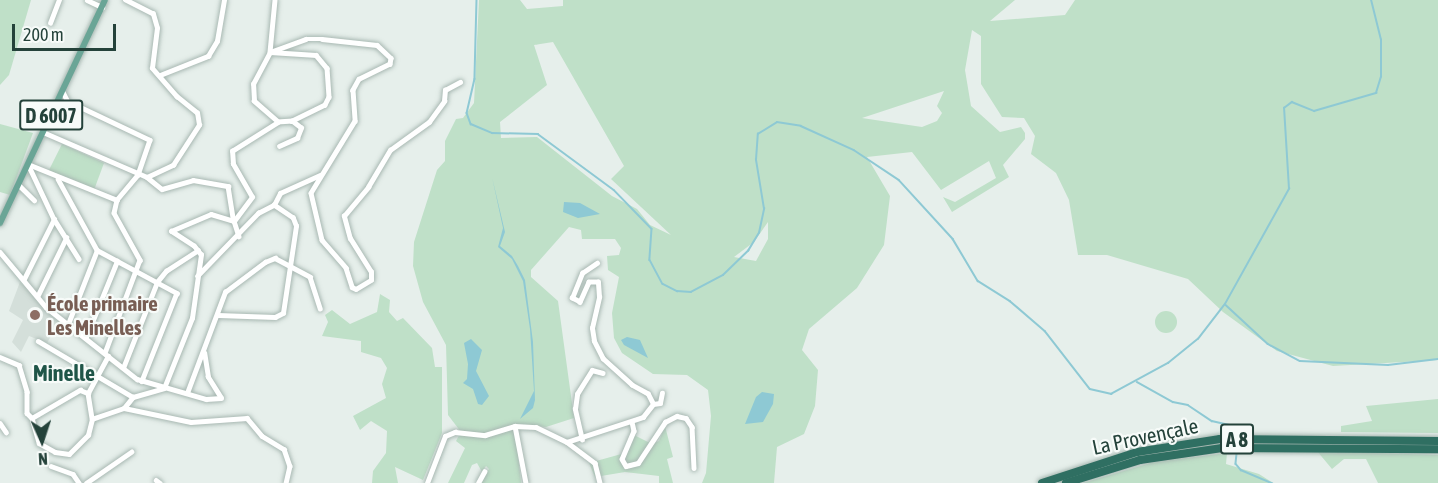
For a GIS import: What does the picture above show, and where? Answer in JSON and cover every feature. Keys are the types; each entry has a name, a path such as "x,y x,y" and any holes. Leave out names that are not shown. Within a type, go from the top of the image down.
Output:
{"highway":[{"name":"La Provençale","path":"1042,483 1137,452 1220,440 1438,441"},
{"name":"La Provençale","path":"1066,483 1140,460 1222,448 1438,449"}],"main road":[{"name":"D 6007","path":"0,223 103,3"}],"street":[{"path":"50,23 59,0"},
{"path":"87,0 103,3"},
{"path":"125,0 153,14 157,28 151,65 177,97 197,113 200,122 173,165 147,177"},
{"path":"160,75 208,56 217,41 224,0"},
{"path":"275,0 270,52 253,84 254,102 278,122"},
{"path":"270,52 306,39 322,39 376,45 391,58 384,68 359,79 353,90 355,121 338,154 320,174 311,193 319,234 346,268 352,287 356,289 371,280 371,272 350,239 344,216 368,187 390,150 429,122 444,101 445,90 460,82"},
{"path":"234,220 252,197 233,164 232,151 278,122 292,121 325,105 328,97 327,68 316,55 270,52"},
{"path":"0,357 20,366 27,392 27,413 32,418 39,442 55,452 69,454 88,435 92,419 88,393 98,375 140,260 114,213 117,200 138,175 150,140 69,102 62,91"},
{"path":"56,104 69,102"},
{"path":"279,146 300,134 301,128 292,121"},
{"path":"43,132 147,177 162,189 193,180 228,186 228,206 239,236"},
{"path":"28,164 58,179 117,200"},
{"path":"28,164 54,219 79,259"},
{"path":"197,276 239,236 258,213 274,205 280,193 320,174"},
{"path":"58,179 97,250 177,293 142,381"},
{"path":"18,184 34,200"},
{"path":"218,315 275,317 284,313 288,303 288,264 296,226 293,218 274,205"},
{"path":"198,250 171,231 211,214 234,220"},
{"path":"24,279 54,219"},
{"path":"38,295 66,238"},
{"path":"68,324 97,250"},
{"path":"164,388 192,318 198,250"},
{"path":"123,368 158,282 166,271 198,250"},
{"path":"0,252 38,295 68,324 142,381 187,393 221,398 207,377 204,353"},
{"path":"187,393 204,353 225,292 275,258 310,276 320,308"},
{"path":"86,337 117,261"},
{"path":"597,263 582,273 572,298 580,302 589,282 598,282 599,297 592,328 594,341 603,359 632,385 648,394 653,404"},
{"path":"38,341 133,397"},
{"path":"582,440 575,409 577,394 592,369 603,373"},
{"path":"124,408 133,397 164,388"},
{"path":"32,418 63,402 75,391 88,393"},
{"path":"653,404 660,403 662,393"},
{"path":"567,442 582,440 632,422 648,413 653,404"},
{"path":"92,419 124,408 191,422 247,418 262,436 284,449 290,466 286,483"},
{"path":"632,422 634,431 622,459 626,465 638,463 665,422 677,416 686,418 692,427 694,468"},
{"path":"0,423 6,432"},
{"path":"515,426 526,483"},
{"path":"427,483 445,436 455,432 485,435 515,426 536,427 567,442 595,463 600,483"},
{"path":"86,483 131,452"},
{"path":"51,466 73,474 80,483"},
{"path":"478,483 484,472"}],"shaded area":[{"name":"École primaire Les Minelles","path":"20,282 60,320 47,343 29,336 21,352 12,342 23,320 9,311"}],"green space":[{"path":"0,0 31,0 9,75 0,85"},
{"path":"479,0 520,0 527,9 563,6 563,0 1015,0 990,21 1065,15 1075,0 1438,0 1438,360 1333,366 1277,351 1223,312 1188,279 1107,255 1078,255 1069,200 1056,173 1031,154 1035,136 1024,118 1002,117 981,84 981,36 972,30 965,70 971,106 1000,132 1021,127 1025,133 1025,139 1003,165 1009,177 952,212 943,197 955,202 996,178 989,161 941,190 912,152 867,157 890,196 884,245 857,288 809,329 802,350 818,370 815,406 804,434 777,447 774,483 702,483 706,473 711,416 708,390 687,375 653,374 622,353 614,338 612,313 619,277 608,270 607,256 619,255 621,248 615,239 582,239 581,230 569,227 531,270 531,277 558,301 574,418 546,427 515,424 521,483 480,483 489,469 486,466 482,472 477,463 472,465 464,483 448,483 465,448 456,441 461,432 448,415 446,345 423,302 413,266 414,242 437,170 445,161 445,141 456,119 463,118 474,103","holes":["553,42 624,166 611,179 671,235 650,225 637,209 612,196 537,137 501,138 500,122 547,85 534,45","944,91 937,106 942,113 937,121 922,127 862,118","768,222 768,239 756,261 734,257 754,242"]},
{"path":"0,124 33,133 10,195 0,192"},
{"path":"62,144 104,163 94,190 48,172"},
{"path":"380,294 390,300 389,312 397,321 403,318 432,348 435,367 442,367 442,433 423,480 395,467 398,483 372,483 373,471 386,453 387,431 371,421 360,430 353,416 386,398 382,384 387,368 381,358 361,352 361,341 322,336 328,322 325,315 332,310 350,324 377,312"},
{"path":"1166,311 1174,314 1177,322 1174,330 1166,333 1158,330 1155,322 1158,314"},
{"path":"1438,399 1438,433 1341,432 1341,426 1372,421 1366,406"},
{"path":"665,426 673,457 667,459 673,483 659,483 659,476 625,472 595,477 589,463 625,453 634,435 652,444 659,441"},
{"path":"1317,451 1438,455 1438,483 1378,483 1366,459 1344,459 1332,469"},
{"path":"1227,453 1226,464 1259,474 1273,483 1083,483 1154,462"}],"water":[{"path":"492,177 505,232 500,246 512,256 525,280 533,342 535,400 533,408 520,419 534,391 530,329 523,281 512,259 498,247 503,228"},
{"path":"564,202 580,203 600,214 578,218 563,212"},
{"path":"627,337 640,340 648,358 624,345 621,340"},
{"path":"471,339 482,350 476,371 489,396 482,405 478,404 473,389 463,383 467,379 468,364 464,343"},
{"path":"762,392 774,394 773,404 763,422 745,424 756,397"}],"waterway":[{"path":"477,0 475,79 467,113 471,124 492,133 538,134 614,190 652,229 650,260 663,284 677,291 691,292 723,275 748,251 759,233 764,209 756,160 758,134 777,122 801,126 854,150 899,180 953,239 978,281 1010,301 1045,331 1090,389 1111,394 1168,363 1198,339 1225,304 1289,189 1284,108 1292,102 1314,111 1376,93 1381,77 1381,40 1371,0"},
{"path":"1226,305 1268,344 1300,361 1388,365 1438,359"},
{"path":"1137,382 1173,402 1188,405 1212,421 1233,426"},
{"path":"1237,454 1236,464 1241,470 1272,483"}],"place":[{"name":"École primaire Les Minelles","path":"35,315"}],"district":[{"name":"Minelle","path":"64,374"}]}
